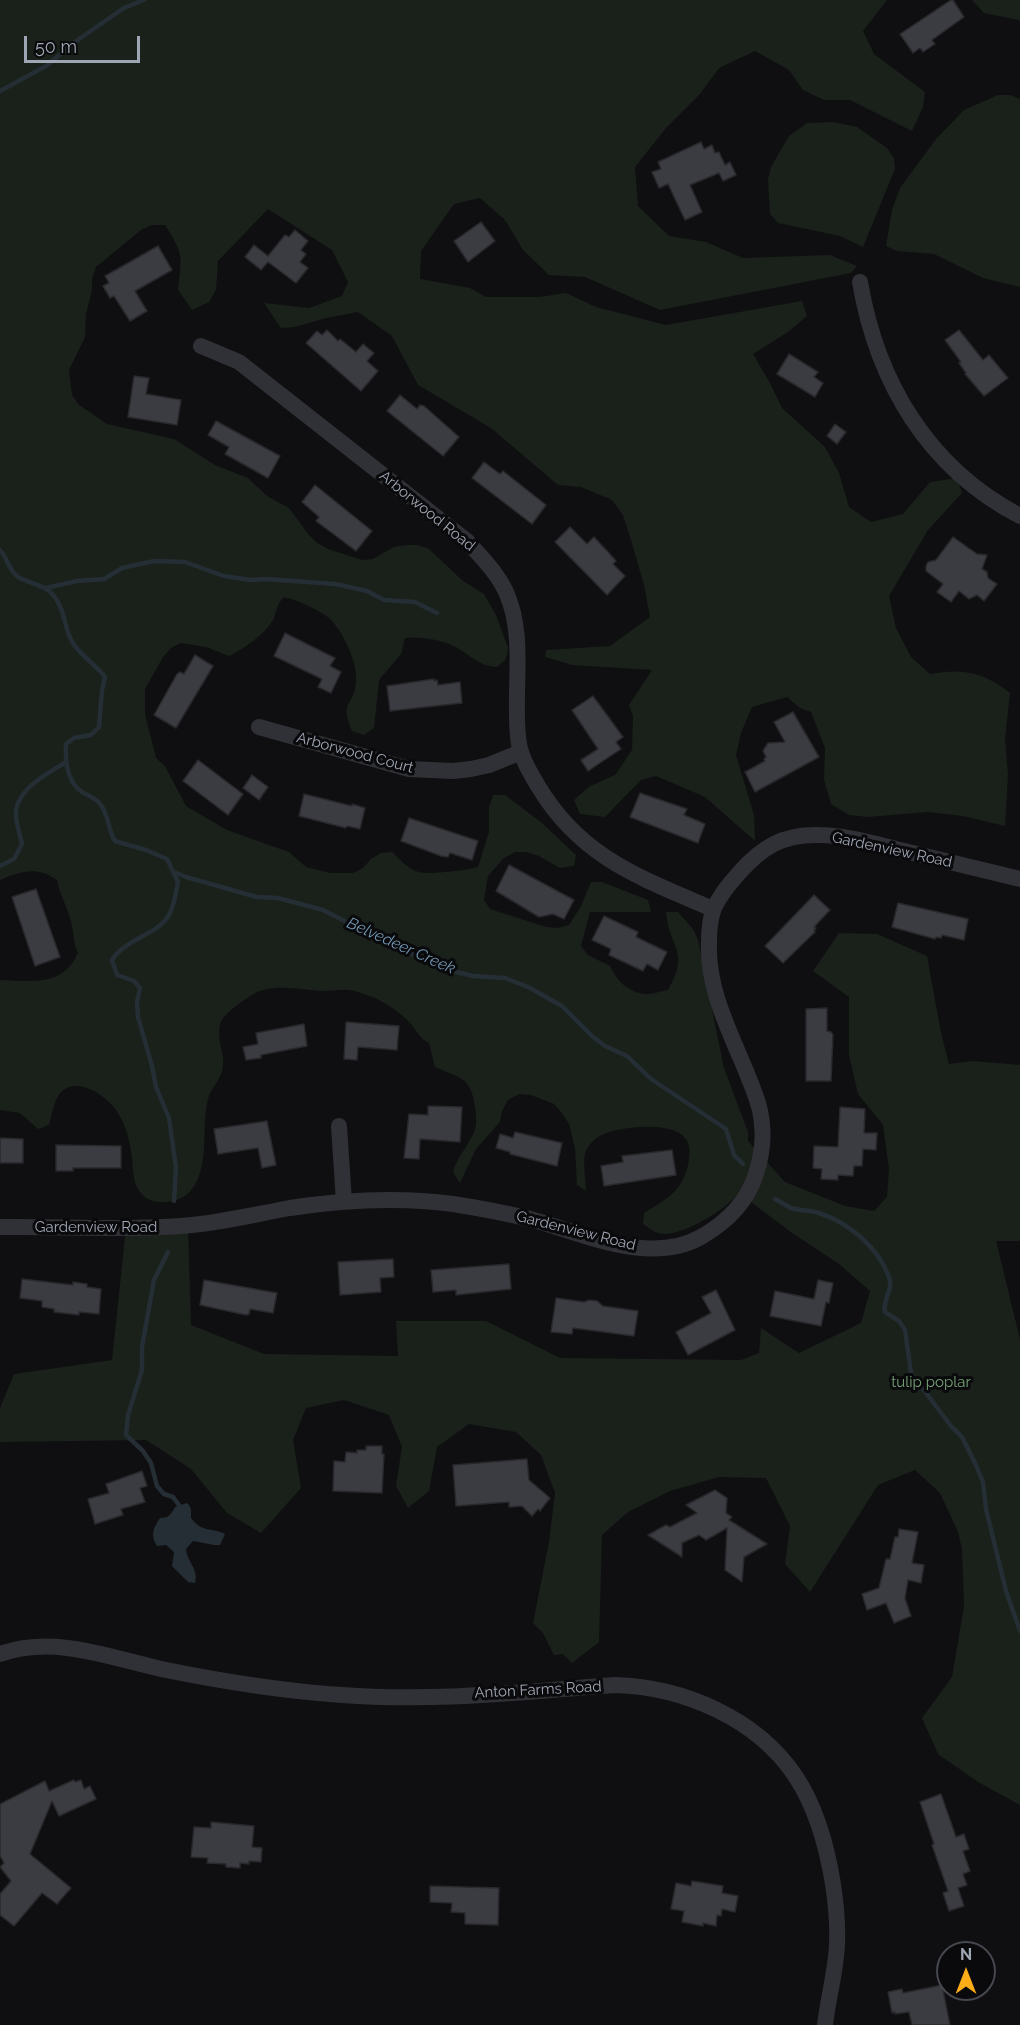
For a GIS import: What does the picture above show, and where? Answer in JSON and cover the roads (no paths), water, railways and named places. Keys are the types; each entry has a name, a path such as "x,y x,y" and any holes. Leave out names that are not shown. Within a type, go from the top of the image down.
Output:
{"street":[{"path":"861,282 866,313 879,356 896,393 916,426 940,455 974,488 1020,516"},
{"name":"Arborwood Road","path":"201,346 239,362 467,541 492,568 506,592 513,617 517,653 518,738 521,752 526,767 542,793 567,827 593,850 630,873 713,909"},
{"name":"Arborwood Court","path":"259,727 409,769 453,771 471,769 489,765 521,752"},
{"name":"Gardenview Road","path":"0,1227 150,1228 194,1225 344,1202 413,1201 461,1206 527,1218 629,1247 667,1248 685,1245 720,1225 736,1212 753,1182 760,1161 763,1140 759,1105 719,1006 711,978 709,951 713,909 727,888 756,855 786,838 821,834 844,837 1020,879"},
{"path":"339,1126 344,1202"},
{"name":"Anton Farms Road","path":"0,1654 26,1648 81,1649 161,1669 269,1688 344,1695 432,1696 615,1685 640,1686 690,1699 728,1715 755,1735 782,1760 795,1777 818,1820 829,1859 837,1934 825,2025"}],"waterway":[{"path":"0,91 46,66 79,39 124,8 144,0"},
{"path":"0,550 18,577 41,587 54,596 61,608 73,643 105,677 99,727 91,735 74,738 66,744 67,764 73,783 101,805 115,841 167,859 178,882 169,915 157,928 125,947 112,960 117,975 134,981 140,988 137,1002 138,1017 156,1087 169,1118 176,1168 174,1201"},
{"path":"46,588 77,581 104,579 122,568 154,561 185,562 224,576 250,580 335,584 367,591 384,600 415,602 437,613"},
{"path":"0,866 14,859 22,844 16,815 18,802 36,782 66,762"},
{"name":"Belvedeer Creek","path":"174,872 257,897 278,898 323,910 448,970 473,976 505,978 528,987 562,1006 605,1046 627,1056 651,1079 726,1129 734,1155 743,1164"},
{"name":"Belvedeer Creek","path":"775,1199 791,1208 819,1213 841,1223 861,1237 884,1266 890,1281 885,1312 899,1321 905,1330 911,1373 962,1437 983,1482 986,1509 1006,1591 1020,1631"},
{"path":"168,1252 154,1280 142,1347 142,1370 128,1415 126,1435 143,1451 151,1463 157,1486 164,1494 173,1497 179,1505"}],"park label":[{"name":"tulip poplar","path":"931,1382"}]}
